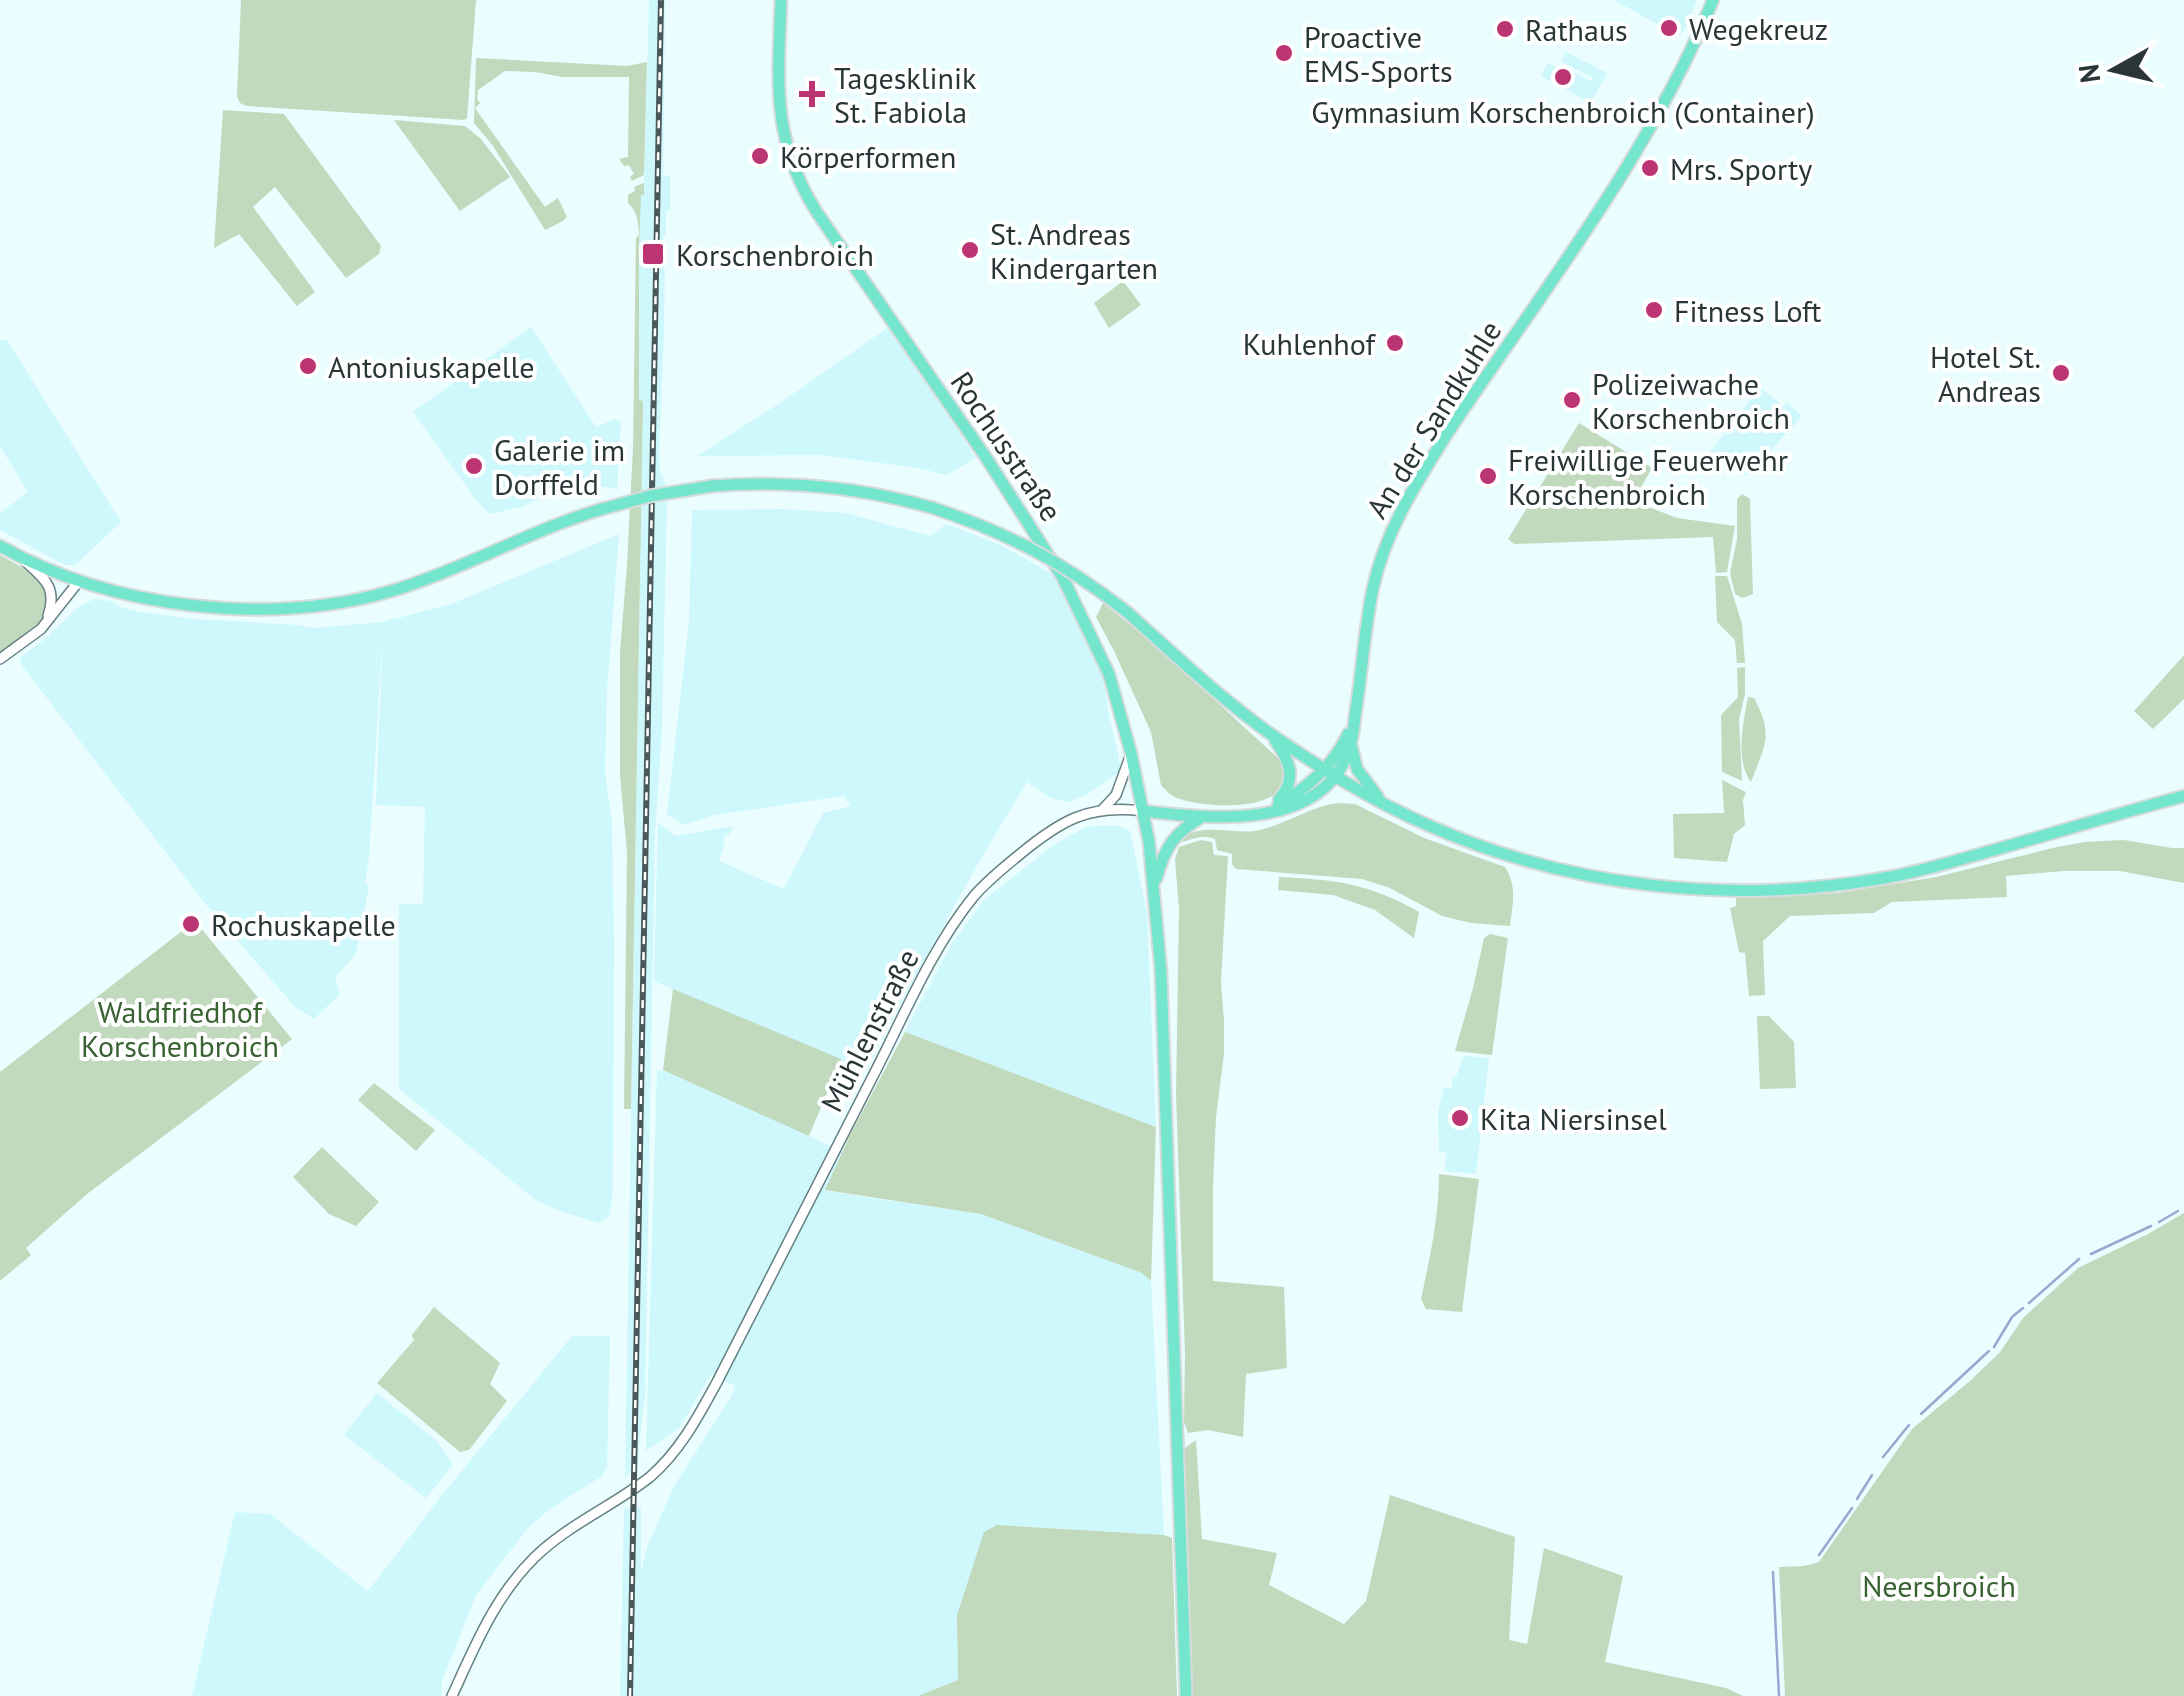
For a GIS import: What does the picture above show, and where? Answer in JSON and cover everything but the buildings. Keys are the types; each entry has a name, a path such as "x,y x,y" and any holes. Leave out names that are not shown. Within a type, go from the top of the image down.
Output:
{"main road":[{"name":"Rochusstraße","path":"781,0 778,100 792,165 810,200 1063,578 1109,674 1131,753 1154,895 1164,1034 1186,1696"},
{"name":"An der Sandkuhle","path":"1330,773 1351,744 1373,588 1398,515 1445,438 1618,182 1676,82 1713,0"},
{"path":"0,546 79,581 162,600 220,607 290,608 385,592 602,508 650,496 712,486 830,486 933,508 1038,551 1087,581 1271,734 1330,773 1457,838 1542,865 1634,882 1740,890 1812,887 1903,874 2184,796"},
{"name":"An der Sandkuhle","path":"1330,773 1356,709"},
{"path":"1266,812 1285,792 1291,776 1286,756 1271,734"},
{"path":"1351,744 1359,772 1384,804"},
{"name":"Mühlenstraße","path":"1143,810 1236,818 1305,800 1330,773"},
{"path":"1154,895 1167,848 1184,828 1202,817"}],"street":[{"path":"24,559 50,590 52,603 46,624"},
{"path":"0,659 46,624 79,581"},
{"path":"1103,809 1116,795 1131,753"},
{"name":"Mühlenstraße","path":"452,1696 490,1615 527,1565 567,1531 630,1491 679,1446 701,1411 907,1009 958,918 983,886 1046,833 1076,816 1103,809 1143,810"}],"shaded area":[{"path":"649,0 665,0 663,175 670,176 670,210 666,211 666,235 661,246 661,255 665,256 659,455 667,502 662,729 655,834 645,1397 638,1468 625,1477 643,401 639,401 639,249"},
{"path":"1614,0 1697,0 1679,36"},
{"name":"Gymnasium Korschenbroich (Container)","path":"1566,52 1607,73 1591,103 1541,76 1548,63 1591,81 1593,78 1561,61"},
{"path":"890,326 976,458 946,475 820,455 697,456 780,403"},
{"path":"531,327 596,427 615,419 621,422 617,489 582,484 561,488 521,507 489,514 413,412"},
{"path":"7,340 121,522 75,565 65,565 0,530 0,513 28,492 0,446 0,341"},
{"path":"1760,387 1802,416 1747,476 1731,462 1714,468 1710,452"},
{"path":"692,510 845,513 931,536 946,524 1001,545 1055,576 1102,670 1121,768 1087,794 1069,802 1051,798 1027,782 865,1072 654,981 658,823 676,836 734,826 722,843 725,844 719,861 784,889 823,813 851,806 844,796 715,815 684,825 667,814 689,621"},
{"path":"619,534 605,772 612,823 613,1191 610,1215 599,1223 537,1201 399,1089 399,904 423,904 425,807 376,805 383,626 365,884 369,885 356,954 335,977 340,994 314,1019 296,1008 204,902 20,663 21,657 78,607 94,599 140,612 192,619 313,628 383,622 451,604"},
{"path":"1115,825 1130,831 1147,913 1156,1127 905,1032 951,945 984,900 1055,844 1086,827"},
{"name":"Kita Niersinsel","path":"1466,1056 1489,1058 1476,1174 1445,1171 1446,1153 1439,1151 1438,1112 1444,1087 1452,1088 1453,1077"},
{"path":"663,1070 842,1152 826,1191 981,1214 1142,1273 1151,1281 1164,1535 998,1525 957,1615 958,1680 918,1696 620,1696 624,1509 641,1507 641,1572 647,1547 674,1486 735,1386 711,1374 679,1428 646,1451 657,1071"},
{"path":"572,1336 610,1336 607,1467 602,1476 528,1528 476,1595 442,1681 441,1696 192,1696 235,1512 270,1514 368,1591"},
{"path":"377,1393 437,1441 453,1465 426,1498 344,1435"}],"green space":[{"path":"241,0 476,0 467,118 240,103 237,96"},
{"path":"476,58 627,66 647,62 644,175 632,181 630,177 634,174 629,165 624,166 619,159 628,157 629,77 563,77 505,71 478,90 480,103 475,108 545,207 558,198 567,217 545,230 493,146 474,123"},
{"path":"223,110 284,114 381,246 379,254 346,278 275,187 253,207 315,292 297,306 239,234 214,248"},
{"path":"394,120 465,126 481,139 510,177 460,211"},
{"path":"644,183 639,249 639,400 643,401 631,1109 624,1109 627,853 620,775 620,652 633,448 639,235 628,195"},
{"path":"1123,281 1141,305 1109,328 1094,303"},
{"path":"1579,423 1652,468 1633,501 1677,518 1735,526 1727,572 1716,573 1713,537 1514,544 1508,539"},
{"path":"1742,494 1750,499 1753,594 1742,598 1735,594 1730,573 1737,539 1737,499"},
{"path":"0,555 41,582 49,604 38,624 0,656"},
{"path":"1715,576 1727,576 1742,624 1745,663 1737,663 1735,640 1717,622"},
{"path":"1103,603 1153,643 1280,760 1284,778 1279,790 1250,804 1211,805 1177,798 1161,785 1151,732 1096,617"},
{"path":"2184,655 2184,699 2153,729 2134,711"},
{"path":"1745,667 1745,694 1739,719 1742,781 1722,772 1721,715 1738,697 1737,668"},
{"path":"1748,697 1754,698 1766,731 1751,782 1742,753"},
{"path":"1722,780 1746,792 1745,825 1734,834 1727,862 1674,858 1673,814 1724,813"},
{"path":"1339,803 1355,804 1424,838 1505,867 1513,888 1510,926 1442,916 1390,888 1362,879 1236,869 1232,854 1217,850 1215,839 1178,840 1196,831 1255,831"},
{"path":"1201,840 1212,842 1214,855 1228,856 1221,982 1224,1053 1213,1186 1213,1281 1284,1287 1287,1368 1246,1374 1243,1437 1208,1430 1188,1433 1184,1422 1176,1096 1179,909 1175,859 1179,847"},
{"path":"2124,840 2184,848 2184,883 2120,871 2064,871 2006,876 2007,897 1892,902 1874,913 1790,916 1763,941 1765,995 1749,996 1745,953 1739,952 1730,908 1736,906 1736,898 1838,893 1936,877 2057,847"},
{"path":"1279,877 1352,885 1401,902 1419,912 1414,938 1375,910 1333,895 1278,890"},
{"name":"Waldfriedhof Korschenbroich","path":"195,921 292,1039 87,1194 26,1248 31,1255 0,1281 0,1072"},
{"path":"1490,934 1508,938 1492,1055 1455,1051 1484,938"},
{"path":"673,989 841,1059 809,1136 663,1070"},
{"path":"1757,1016 1769,1016 1794,1042 1796,1088 1760,1089"},
{"path":"905,1032 1156,1127 1151,1281 1142,1273 981,1214 825,1190"},
{"path":"374,1083 435,1130 416,1151 358,1100"},
{"path":"322,1147 379,1202 356,1226 329,1214 293,1177"},
{"path":"1439,1174 1479,1179 1462,1312 1426,1309 1421,1299 1436,1221"},
{"name":"Neersbroich","path":"2184,1213 2184,1696 1785,1696 1779,1567 1819,1562 1912,1429 2000,1352 2023,1318 2078,1268"},
{"path":"434,1307 500,1363 490,1384 507,1401 469,1450 460,1452 377,1383 414,1340 412,1335"},
{"path":"1196,1440 1202,1539 1277,1553 1269,1585 1344,1624 1366,1601 1390,1495 1515,1537 1509,1640 1527,1644 1544,1548 1623,1576 1605,1662 1726,1688 1743,1696 1191,1696 1182,1450"},
{"path":"997,1525 1172,1538 1177,1696 918,1696 958,1680 957,1615 984,1532"}],"waterway":[{"path":"2159,1222 2178,1211"},
{"path":"2091,1254 2151,1226"},
{"path":"2029,1303 2079,1259"},
{"path":"1994,1347 2012,1317 2023,1308"},
{"path":"1921,1414 1989,1351"},
{"path":"1883,1457 1909,1425"},
{"path":"1857,1499 1872,1475"},
{"path":"1819,1555 1852,1508"},
{"path":"1773,1572 1779,1696"}],"railway":[{"path":"630,1696 661,0"}],"place":[{"name":"Wegekreuz","path":"1669,28"},
{"name":"Rathaus","path":"1505,29"},
{"name":"Proactive EMS-Sports","path":"1284,53"},
{"name":"Gymnasium Korschenbroich (Container)","path":"1563,77"},
{"name":"Tagesklinik St. Fabiola","path":"812,94"},
{"name":"Körperformen","path":"760,156"},
{"name":"Mrs. Sporty","path":"1650,168"},
{"name":"St. Andreas Kindergarten","path":"970,250"},
{"name":"Korschenbroich","path":"653,254"},
{"name":"Fitness Loft","path":"1654,310"},
{"name":"Kuhlenhof","path":"1395,343"},
{"name":"Antoniuskapelle","path":"308,366"},
{"name":"Hotel St. Andreas","path":"2061,373"},
{"name":"Polizeiwache Korschenbroich","path":"1572,400"},
{"name":"Galerie im Dorffeld","path":"474,466"},
{"name":"Freiwillige Feuerwehr Korschenbroich","path":"1488,476"},
{"name":"Rochuskapelle","path":"191,924"},
{"name":"Kita Niersinsel","path":"1460,1118"}]}
